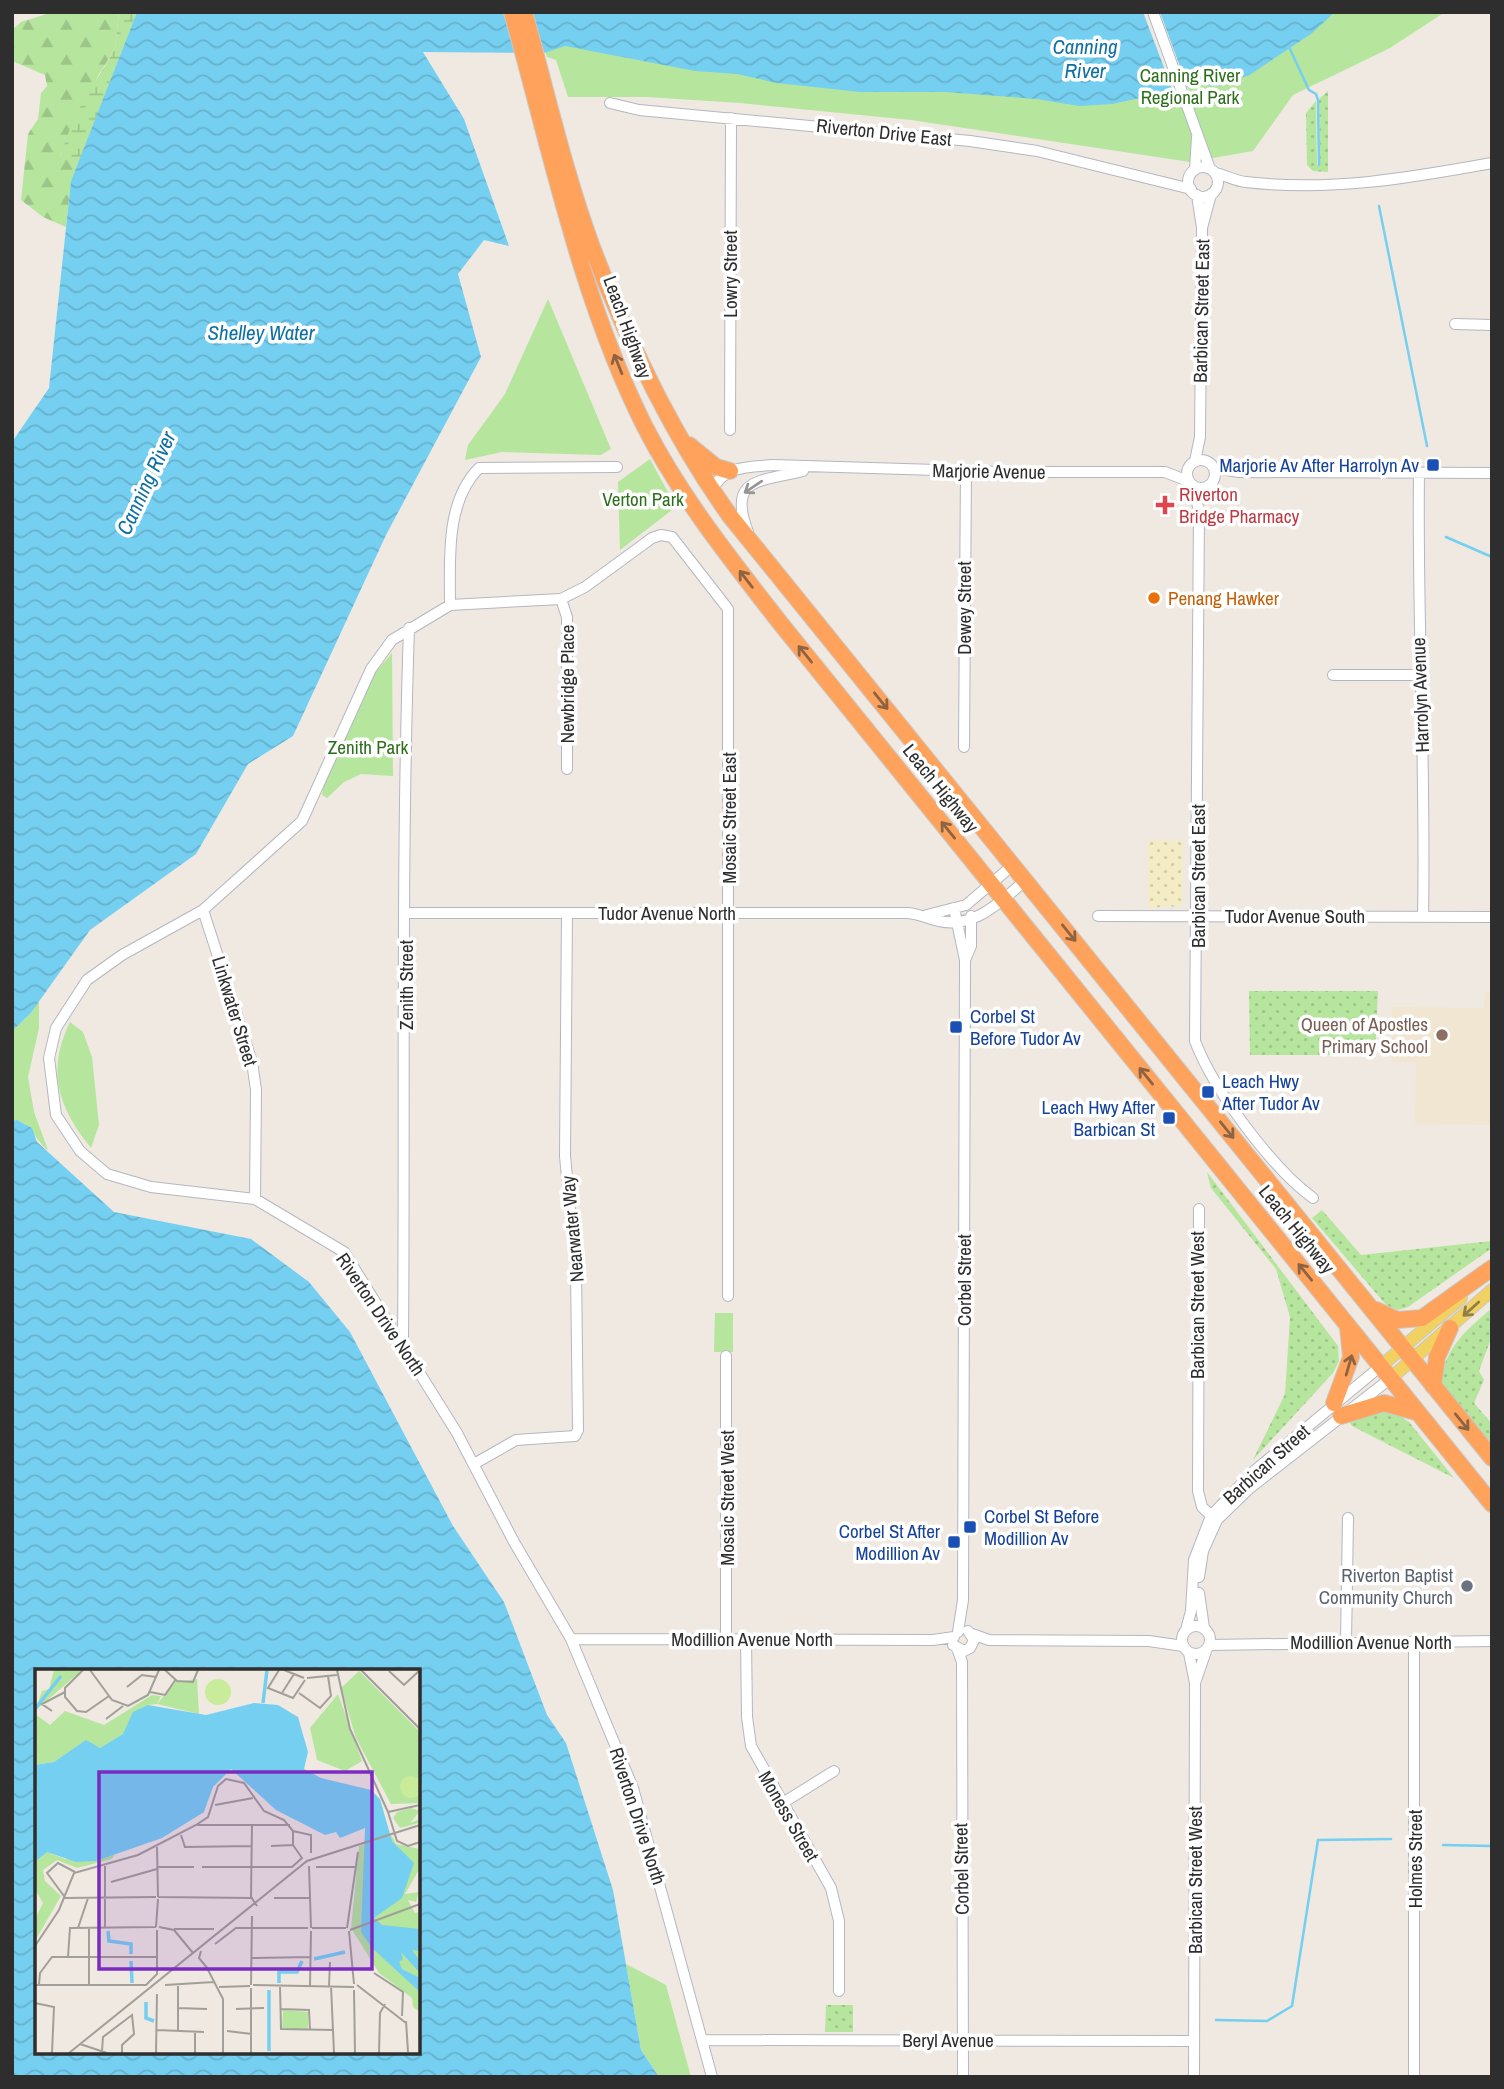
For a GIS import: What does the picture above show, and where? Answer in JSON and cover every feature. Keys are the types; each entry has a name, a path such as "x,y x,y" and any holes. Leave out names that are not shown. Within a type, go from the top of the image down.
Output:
{"highway":[{"name":"Leach Highway","path":"512,12 592,247 630,336 679,436 712,491 1492,1458"},
{"name":"Leach Highway","path":"524,12 578,247 617,362 645,427 680,488 711,534 1492,1504"},
{"path":"679,436 716,467 730,471"},
{"path":"711,534 705,506 712,491"},
{"path":"1371,1307 1397,1320 1422,1318 1492,1269"},
{"path":"1348,1325 1352,1352 1338,1410 1384,1403 1418,1413"},
{"path":"1433,1386 1434,1370 1450,1328"}],"main road":[{"path":"1386,1372 1408,1354 1492,1269"},
{"path":"1408,1354 1450,1328 1492,1290"}],"street":[{"path":"1153,12 1196,131 1218,181 1212,193"},
{"name":"Riverton Drive East","path":"610,103 639,110 984,143 1037,151 1194,192 1212,193 1242,182"},
{"name":"Lowry Street","path":"730,430 731,118"},
{"path":"1194,192 1192,173 1196,131"},
{"name":"Riverton Drive East","path":"1155,180 1213,171 1242,182 1368,184 1492,163"},
{"name":"Barbican Street East","path":"1194,192 1202,228 1200,437 1194,462"},
{"name":"Barbican Street East","path":"1202,228 1212,193"},
{"path":"1455,324 1492,325"},
{"name":"Barbican Street East","path":"1199,512 1211,474 1200,437"},
{"path":"1191,484 1187,469 1194,462"},
{"name":"Marjorie Avenue","path":"730,471 746,466 773,465 813,468 1165,472 1194,462 1211,474"},
{"path":"561,599 450,605 453,527 462,493 468,479 479,468 617,467"},
{"name":"Marjorie Avenue","path":"752,542 739,508 745,491 762,480 813,468"},
{"name":"Dewey Street","path":"964,747 966,470"},
{"path":"712,491 717,480 730,471"},
{"name":"Marjorie Avenue","path":"1165,472 1191,484 1211,474 1239,472 1492,473"},
{"name":"Harrolyn Avenue","path":"1419,473 1418,675 1425,821 1423,916"},
{"name":"Barbican Street East","path":"1191,484 1199,512 1199,916 1195,1041 1216,1086 1293,1184 1313,1198"},
{"name":"Mosaic Street East","path":"561,599 585,587 652,538 661,535 672,537 728,609 728,1296"},
{"name":"Newbridge Place","path":"561,599 567,617 567,769"},
{"name":"Riverton Drive North","path":"450,605 392,640 371,669 302,821 203,910 122,955 87,980 56,1028 49,1058 56,1115 69,1139 107,1174 151,1187 255,1199 344,1252 403,1342 571,1639 632,1788 712,2077"},
{"name":"Zenith Street","path":"403,1342 406,913 404,784 409,628"},
{"path":"1333,675 1418,675"},
{"name":"Tudor Avenue North","path":"406,913 927,915 960,907 1013,865"},
{"name":"Tudor Avenue North","path":"927,915 938,921 973,920 1026,880"},
{"path":"960,907 973,920"},
{"name":"Corbel Street","path":"960,907 956,922 965,960"},
{"name":"Linkwater Street","path":"203,910 252,1062 256,1090 255,1199"},
{"name":"Nearwater Way","path":"474,1464 516,1440 575,1436 578,1430 576,1272 565,1156 567,913"},
{"name":"Tudor Avenue South","path":"1098,916 1492,917"},
{"name":"Corbel Street","path":"963,2077 965,960 973,920"},
{"name":"Barbican Street West","path":"1199,1209 1198,1491 1202,1507 1214,1518"},
{"name":"Mosaic Street West","path":"726,1356 726,1639"},
{"name":"Barbican Street","path":"1184,1632 1191,1611 1194,1560 1214,1518 1386,1372"},
{"name":"Barbican Street","path":"1207,1640 1199,1609 1200,1571 1203,1551 1214,1518"},
{"path":"1346,1642 1348,1518"},
{"path":"1184,1632 1197,1626 1207,1640 1198,1654 1186,1649"},
{"name":"Barbican Street West","path":"1184,1632 1195,1683 1194,2077"},
{"name":"Modillion Avenue North","path":"1149,1641 1184,1632"},
{"name":"Modillion Avenue North","path":"571,1639 1149,1641 1186,1649"},
{"name":"Moness Street","path":"746,1639 747,1717 751,1746 781,1804 831,1888 839,1921 839,1991"},
{"name":"Barbican Street West","path":"1195,1683 1207,1640"},
{"name":"Modillion Avenue North","path":"1207,1640 1492,1641"},
{"name":"Holmes Street","path":"1414,1640 1414,2077"},
{"path":"781,1804 834,1771"},
{"name":"Beryl Avenue","path":"702,2040 1194,2040"}],"shaded area":[{"name":"Queen of Apostles Primary School","path":"1485,992 1492,992 1492,1125 1415,1124 1416,1062 1392,1062 1392,1007 1484,1008"}],"green space":[{"path":"53,12 119,12 115,49 99,74 60,156 78,164 71,181 66,227 43,217 21,200 28,134 38,119 41,93 47,86 45,75 12,61 12,30 21,22"},
{"path":"119,12 137,12 78,164 60,157 74,117 115,49"},
{"name":"Canning River Regional Park","path":"534,12 1445,12 1390,48 1293,95 1253,151 1190,162 911,120 740,103 647,97 568,97 556,60 547,57"},
{"path":"1328,91 1328,172 1313,171 1307,165 1306,113 1316,101 1317,165 1320,165 1319,99"},
{"path":"548,299 611,449 601,455 502,452 465,460 468,445 505,394"},
{"name":"Verton Park","path":"650,459 676,507 620,550 618,482"},
{"name":"Zenith Park","path":"392,653 393,776 361,774 344,782 327,798 322,795 324,784 374,674"},
{"path":"1249,991 1378,991 1375,1055 1250,1055"},
{"path":"39,998 39,1028 28,1077 34,1112 48,1150 24,1123 12,1121 12,1031 30,1014"},
{"path":"70,1022 83,1032 92,1057 99,1125 91,1148 70,1118 59,1088 59,1057"},
{"path":"1207,1172 1338,1346 1339,1361 1333,1373 1253,1460 1285,1394 1290,1317 1276,1269 1211,1188"},
{"path":"1322,1210 1361,1255 1492,1241 1492,1248 1408,1307 1398,1310 1387,1306 1312,1218"},
{"path":"1492,1308 1492,1336 1479,1371 1484,1380 1474,1403 1492,1424 1492,1449 1439,1383 1452,1349 1472,1325"},
{"path":"715,1313 733,1313 733,1352 714,1352"},
{"path":"1390,1410 1409,1422 1454,1478 1352,1426 1349,1421 1369,1411"},
{"path":"626,1964 666,1985 691,2077 659,2077 641,2050"},
{"path":"826,2005 853,2005 853,2032 825,2032"}],"sand":[{"path":"1148,840 1183,841 1182,906 1148,908"}],"water":[{"name":"Shelley Water","path":"137,12 1335,12 1311,34 1248,76 1228,79 1222,86 1200,85 1112,104 1079,106 1037,99 946,92 860,92 777,83 737,74 695,71 565,46 544,53 423,52 464,119 509,246 484,240 458,274 481,357 386,535 293,736 248,764 196,854 90,930 30,1014 12,1031 12,442 49,388 71,181"},
{"path":"17,1120 32,1128 37,1142 114,1212 251,1239 309,1282 350,1332 453,1526 504,1602 547,1715 566,1743 613,1890 641,2050 659,2077 12,2077 12,1121"}],"pier":[{"path":"1143,12 1160,12 1189,91 1174,94"}],"waterway":[{"path":"1289,47 1309,90 1316,94 1318,100 1319,165"},
{"path":"1379,206 1427,446"},
{"path":"1446,537 1492,557"},
{"path":"1216,2020 1267,2021 1292,2006 1318,1840 1391,1839"},
{"path":"1443,1845 1492,1846"}],"place":[{"name":"Marjorie Av After Harrolyn Av","path":"1433,465"},
{"name":"Riverton Bridge Pharmacy","path":"1165,505"},
{"name":"Penang Hawker","path":"1154,598"},
{"name":"Corbel St Before Tudor Av","path":"956,1027"},
{"name":"Queen of Apostles Primary School","path":"1442,1035"},
{"name":"Leach Hwy After Tudor Av","path":"1208,1092"},
{"name":"Leach Hwy After Barbican St","path":"1169,1118"},
{"name":"Corbel St Before Modillion Av","path":"970,1527"},
{"name":"Corbel St After Modillion Av","path":"954,1542"},
{"name":"Riverton Baptist Community Church","path":"1467,1586"}],"water label":[{"name":"Canning River","path":"1085,58"},
{"name":"Canning River","path":"146,483"}]}
